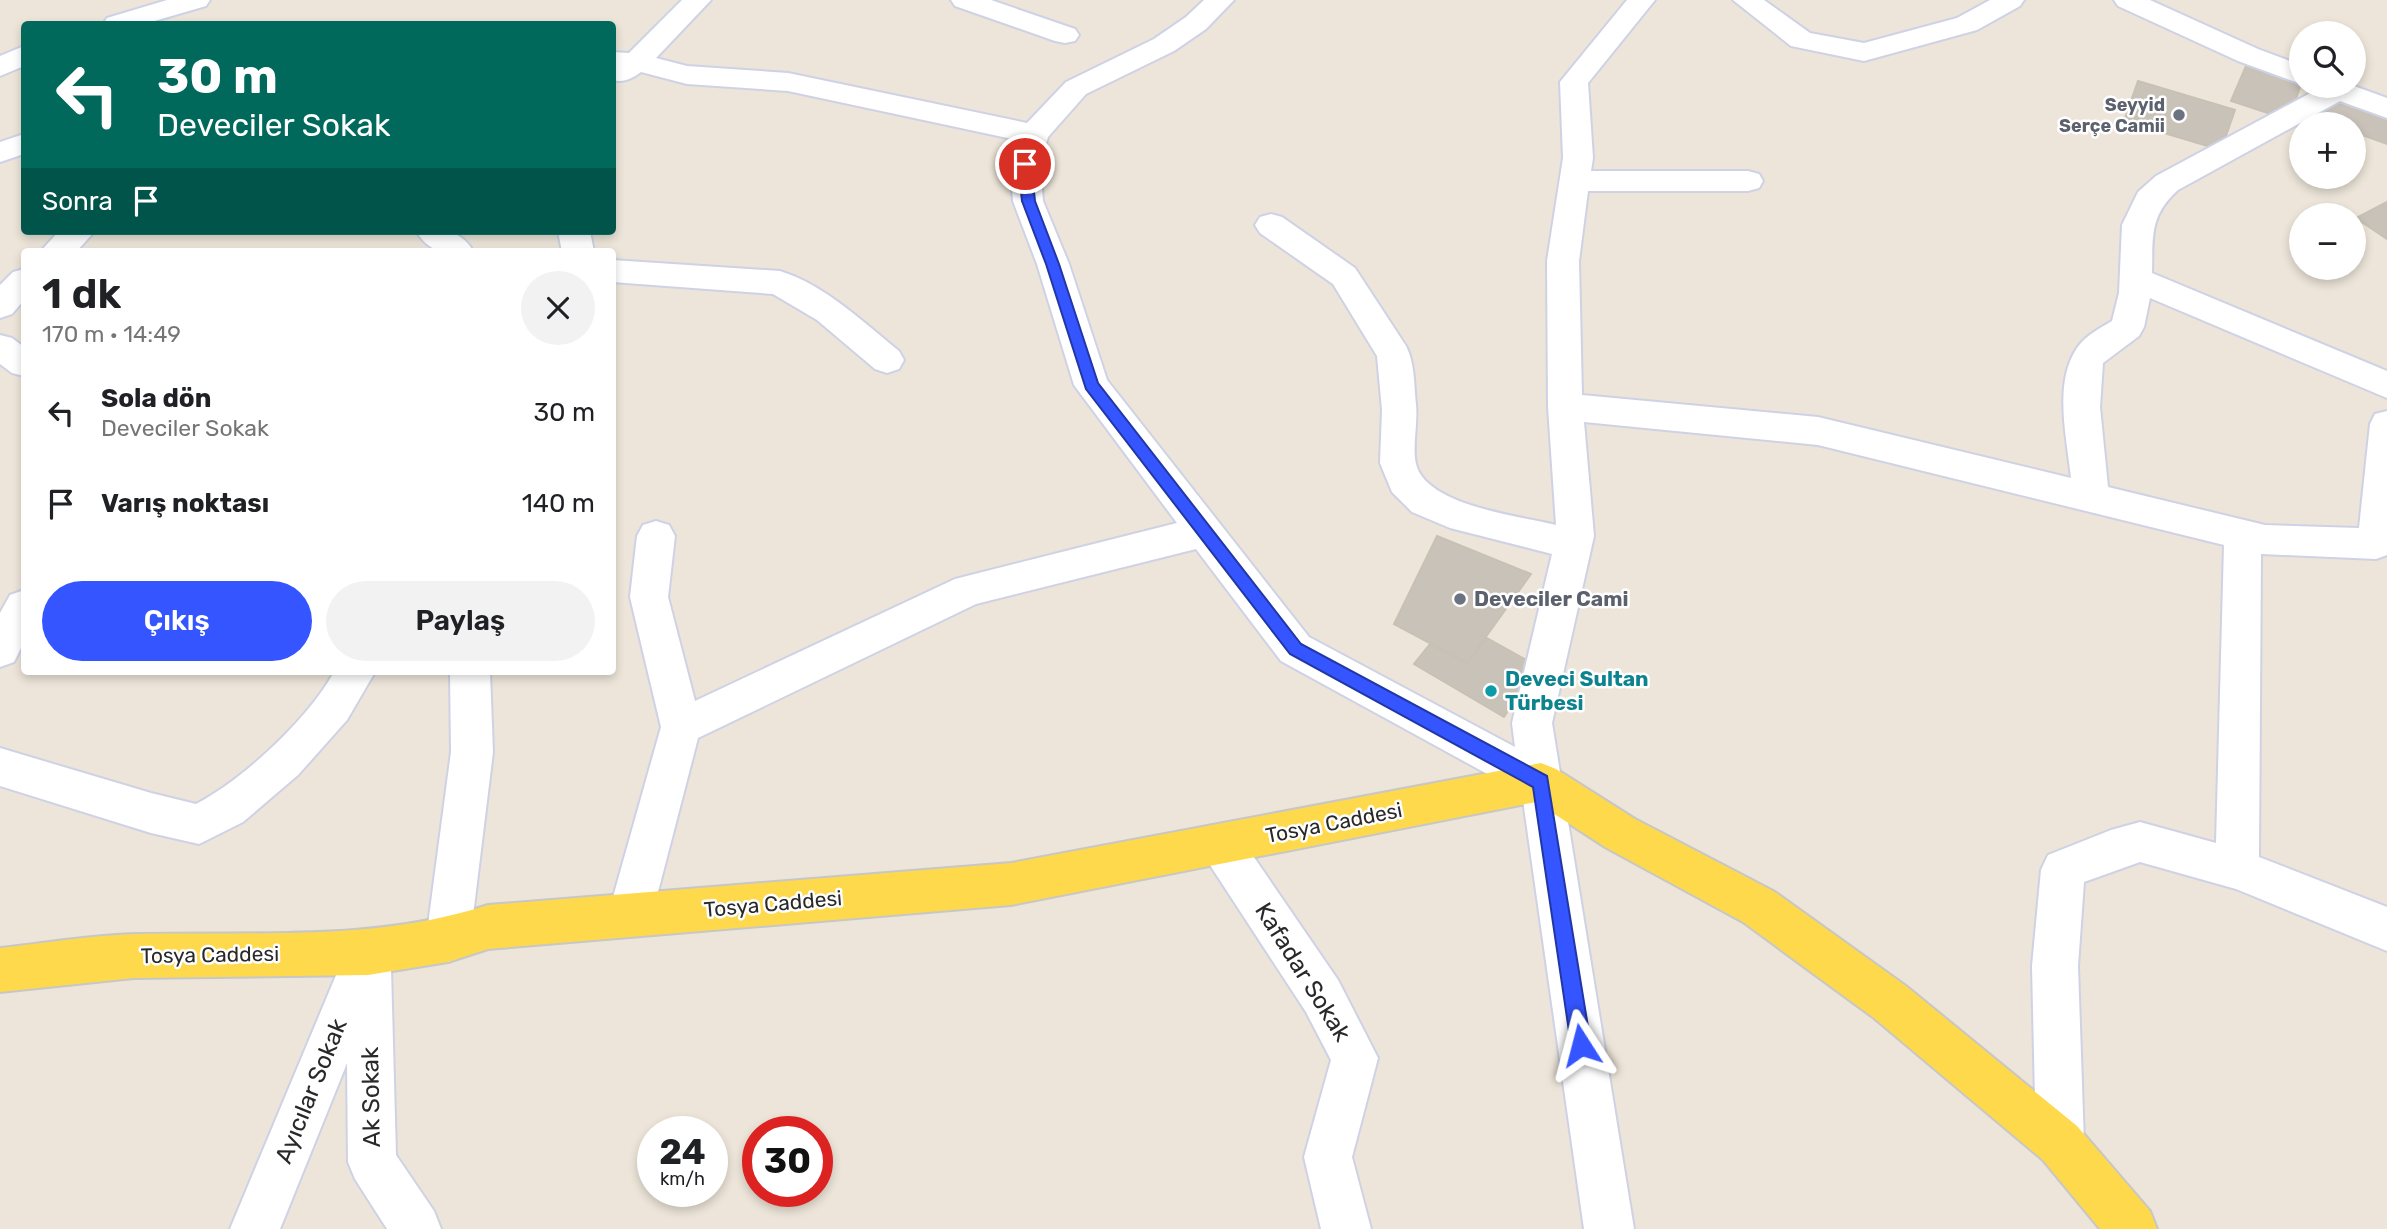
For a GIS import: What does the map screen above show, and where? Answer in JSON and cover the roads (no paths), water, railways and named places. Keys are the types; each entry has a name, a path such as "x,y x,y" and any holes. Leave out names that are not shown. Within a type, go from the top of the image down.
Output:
{"main road":[{"name":"Tosya Caddesi","path":"0,970 134,956 368,953 448,940 488,927 1011,884 1541,782"},
{"path":"1541,782 1620,833 1685,865 1759,907 1890,1002 2060,1143 2132,1229"}],"street":[{"path":"127,21 196,0"},
{"path":"624,61 697,0"},
{"path":"965,0 1065,36"},
{"path":"1027,0 1065,36 1076,88"},
{"path":"1220,0 1196,23 1164,46 1076,88 1034,134 1025,164 1028,201 1053,264 1091,385 1295,649 1541,782"},
{"path":"1609,1229 1532,723 1574,544 1565,407 1563,261 1578,158 1574,82 1641,0"},
{"path":"1747,0 1801,40 1864,52 1967,24 2010,0"},
{"path":"2128,0 2248,55 2289,70"},
{"path":"0,67 21,56"},
{"path":"624,61 687,75 788,82 1034,134"},
{"path":"2091,498 2082,386 2085,363 2094,350 2127,327 2136,279 2138,225 2149,199 2167,183 2316,98"},
{"path":"2359,98 2387,109"},
{"path":"0,152 21,145"},
{"path":"1576,181 1748,181"},
{"path":"1271,225 1344,276 1394,355 1399,411 1398,463 1405,482 1424,502 1463,518 1574,544"},
{"path":"60,248 74,235"},
{"path":"437,235 453,248"},
{"path":"616,271 780,283 830,312 887,360"},
{"path":"2136,279 2387,385"},
{"path":"0,306 21,283"},
{"path":"0,347 21,363"},
{"path":"1565,407 1818,430 2265,540 2381,544 2387,424"},
{"path":"681,727 968,590 1206,531"},
{"path":"2236,869 2243,534"},
{"path":"630,915 681,727 649,597 656,536"},
{"path":"0,650 21,612"},
{"path":"0,767 150,813 199,824 230,807 286,758 345,694 354,675"},
{"path":"448,940 472,752 470,675"},
{"path":"2060,1143 2055,966 2063,870 2111,850 2140,842 2236,869 2387,929"},
{"name":"Kafadar Sokak","path":"1221,845 1322,996 1355,1058 1328,1157 1346,1229"},
{"name":"Ayıcılar Sokak","path":"255,1229 368,953"},
{"name":"Ak Sokak","path":"368,953 372,1162 416,1229"}],"place":[{"name":"Seyyid Serçe Camii","path":"2179,115"},
{"name":"Deveciler Cami","path":"1460,599"},
{"name":"Deveci Sultan Türbesi","path":"1491,691"}]}
